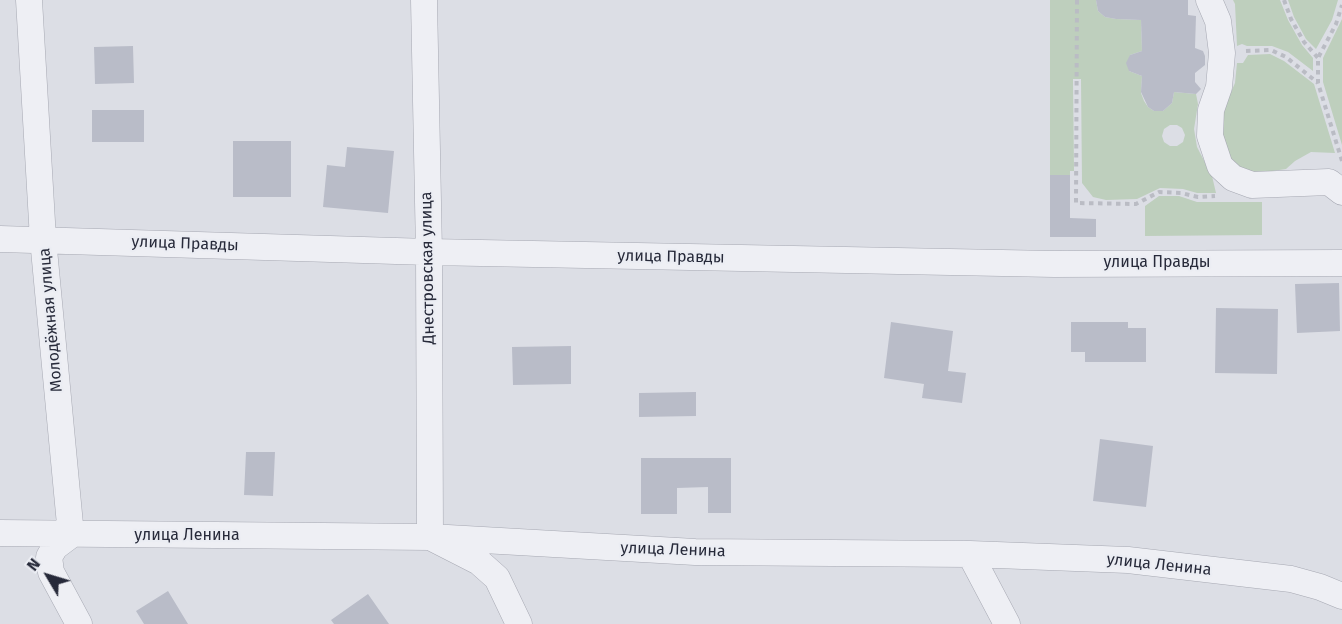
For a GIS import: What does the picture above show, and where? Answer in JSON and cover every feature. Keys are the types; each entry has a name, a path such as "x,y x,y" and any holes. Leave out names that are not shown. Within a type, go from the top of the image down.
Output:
{"street":[{"name":"Молодёжная улица","path":"29,0 43,239 71,535"},
{"name":"Днестровская улица","path":"424,0 429,252 430,537"},
{"path":"1209,0 1218,21 1222,53 1219,87 1211,110 1210,136 1220,166 1233,178 1252,185 1329,182 1342,192"},
{"name":"улица Правды","path":"0,239 429,252 1054,264 1342,263"},
{"name":"улица Ленина","path":"0,534 430,537 695,552 970,554 1128,560 1291,579 1342,596"},
{"path":"0,547 71,535"},
{"path":"71,535 55,547 49,557 51,572 80,624"},
{"path":"430,537 479,562 497,578 519,624"},
{"path":"970,554 1007,624"}],"path":[{"path":"1077,0 1076,204 1136,204 1159,192 1181,193 1198,197 1220,196 1233,178"},
{"path":"1284,0 1291,19 1304,42 1318,58"},
{"path":"1342,5 1318,58 1318,83 1342,162"},
{"path":"1222,53 1271,50 1286,57 1318,83"}],"green space":[{"path":"1050,0 1096,0 1098,11 1105,17 1141,20 1142,51 1130,55 1129,71 1142,76 1141,93 1148,107 1154,111 1163,111 1172,103 1174,92 1196,94 1198,104 1194,129 1197,147 1212,176 1216,193 1160,188 1137,199 1106,200 1093,197 1082,183 1081,79 1073,79 1074,171 1070,171 1070,175 1050,175","holes":["1170,125 1182,128 1185,135 1183,142 1177,146 1170,146 1164,142 1162,136 1164,129"]},
{"path":"1233,0 1280,0 1302,45 1313,58 1313,71 1288,52 1272,46 1242,44 1237,46"},
{"path":"1288,0 1338,0 1332,20 1316,49 1306,39"},
{"path":"1342,19 1342,145 1323,82 1323,58"},
{"path":"1270,54 1284,61 1314,84 1335,153 1311,152 1286,169 1246,175 1233,165 1225,150 1221,129 1225,106 1235,83 1237,63 1243,63 1248,55"},
{"path":"1159,196 1179,196 1197,202 1262,202 1262,235 1145,236 1145,206"}],"building":[{"path":"1096,0 1188,0 1188,15 1196,16 1195,48 1203,51 1205,56 1205,65 1195,73 1195,82 1201,89 1196,94 1174,92 1172,103 1163,111 1154,111 1148,107 1141,92 1142,76 1129,71 1126,63 1130,55 1142,51 1141,20 1105,17 1098,11"},
{"path":"133,46 134,83 95,84 94,47"},
{"path":"92,110 144,110 144,142 92,142"},
{"path":"233,141 291,141 291,197 233,197"},
{"path":"347,147 394,151 388,213 323,207 327,165 345,167"},
{"path":"1050,175 1070,175 1070,218 1096,219 1096,237 1050,237"},
{"path":"1339,283 1340,331 1297,333 1295,284"},
{"path":"1216,308 1278,309 1277,374 1215,373"},
{"path":"891,322 953,331 948,371 966,373 962,403 922,398 924,384 884,378"},
{"path":"1071,322 1128,322 1128,328 1146,328 1146,362 1085,362 1085,352 1071,352"},
{"path":"571,346 571,384 513,385 512,347"},
{"path":"696,392 696,416 639,417 639,393"},
{"path":"1100,439 1153,446 1146,507 1093,501"},
{"path":"246,452 275,452 273,496 244,495"},
{"path":"641,458 731,458 731,513 708,513 708,487 677,488 677,514 641,514"},
{"path":"168,591 188,624 144,624 136,611"},
{"path":"368,594 389,624 334,624 331,620"}]}
